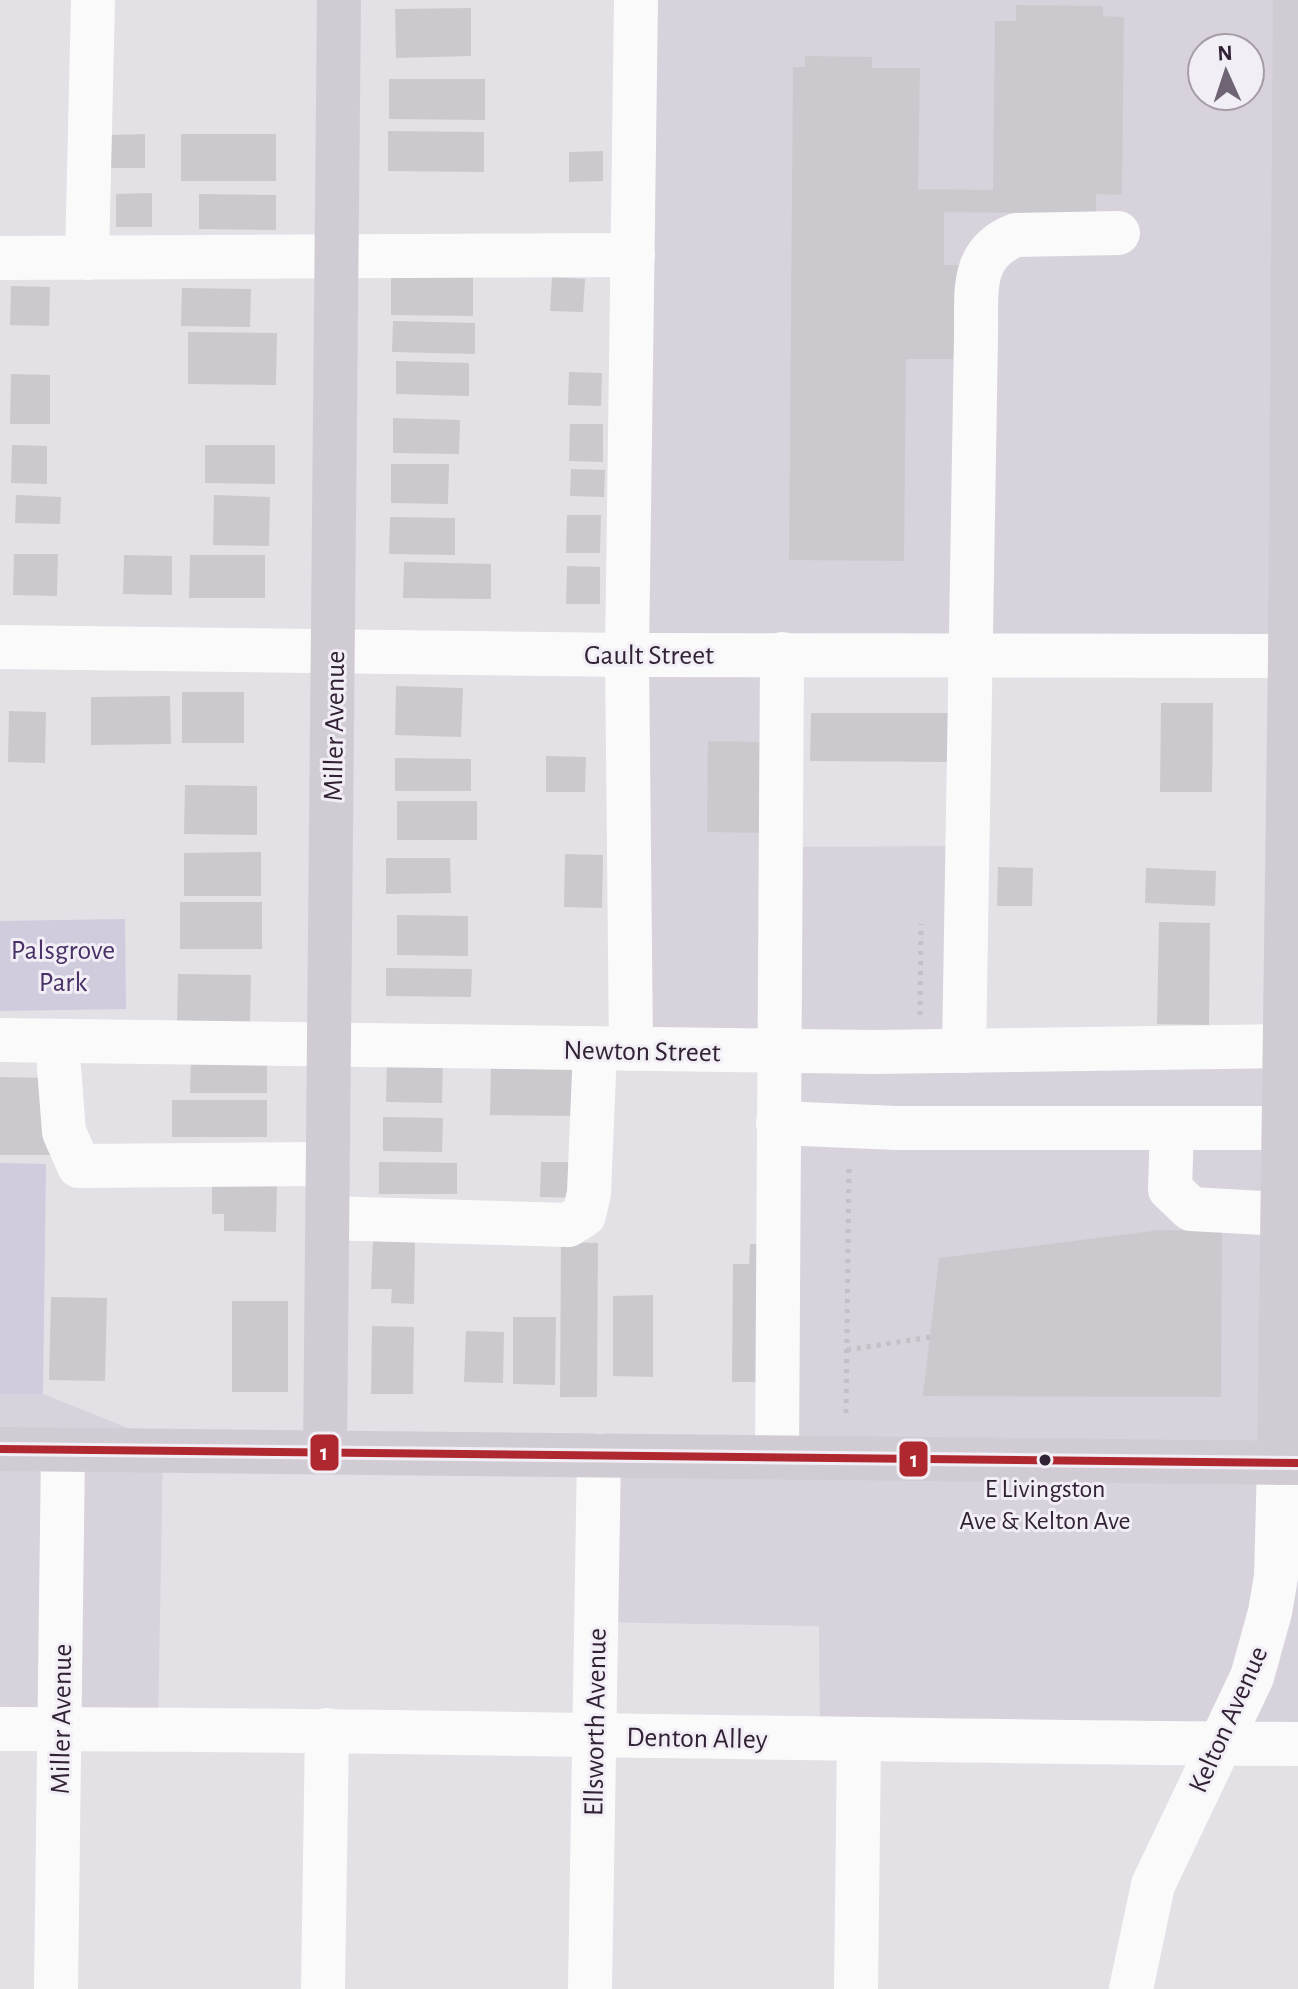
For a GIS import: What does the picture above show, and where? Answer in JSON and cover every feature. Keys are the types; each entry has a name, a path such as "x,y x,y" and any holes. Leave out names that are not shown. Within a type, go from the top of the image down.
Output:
{"main road":[{"name":"Miller Avenue","path":"325,1452 339,0"},
{"name":"Kelton Avenue","path":"1289,1463 1290,1215 1284,1128 1291,1046 1295,0"},
{"path":"0,1449 1289,1463"}],"street":[{"path":"87,258 93,0"},
{"path":"327,1218 568,1225 584,1215 613,1049 627,655 636,0"},
{"path":"964,1051 977,287 980,268 989,251 1001,241 1016,235 1118,233"},
{"path":"0,258 633,255"},
{"name":"Gault Street","path":"0,647 627,655 1294,656"},
{"path":"777,1457 782,654"},
{"name":"Newton Street","path":"0,1040 779,1052 1291,1046"},
{"path":"57,1041 64,1132 79,1166 328,1164"},
{"path":"778,1123 1284,1128"},
{"path":"1172,1128 1170,1189 1191,1209 1290,1215"},
{"name":"Miller Avenue","path":"56,1989 63,1450"},
{"name":"Ellsworth Avenue","path":"590,1989 599,1455"},
{"name":"Kelton Avenue","path":"1131,1989 1153,1885 1252,1677 1270,1612 1289,1463"},
{"name":"Denton Alley","path":"0,1729 327,1730 859,1741 1298,1744"},
{"path":"323,1989 327,1730"},
{"path":"856,1989 859,1741"}],"path":[{"path":"920,1024 921,924"},
{"path":"846,1413 850,1126"},
{"path":"847,1350 931,1337"}],"shaded area":[{"path":"631,0 1289,0 1290,662 786,653 785,847 979,846 975,1049 1281,1050 1298,1214 1298,1747 820,1743 819,1626 588,1622 595,1451 784,1454 791,1048 624,1047"},
{"path":"0,1394 43,1394 163,1442 158,1730 0,1730"}],"green space":[{"name":"Palsgrove Park","path":"125,919 126,1009 0,1011 0,921"},
{"path":"0,1163 46,1164 43,1394 0,1394"}],"building":[{"path":"1017,6 1102,7 1102,17 1123,18 1121,194 1095,193 1095,222 1036,222 1036,212 943,211 943,266 959,266 958,358 905,358 903,560 790,559 794,68 806,68 806,57 871,58 871,69 919,69 917,190 994,191 996,22 1017,22"},
{"path":"470,9 470,55 397,57 396,10"},
{"path":"390,80 484,80 484,119 390,118"},
{"path":"389,132 483,133 483,171 389,170"},
{"path":"144,135 144,167 110,167 110,136"},
{"path":"182,135 275,135 275,180 182,180"},
{"path":"602,152 602,180 570,181 570,153"},
{"path":"151,194 151,226 117,226 117,195"},
{"path":"200,195 275,196 275,229 200,228"},
{"path":"392,276 472,277 472,315 392,314"},
{"path":"553,278 584,280 582,311 551,310"},
{"path":"12,287 49,288 48,325 11,324"},
{"path":"183,289 250,290 249,326 182,325"},
{"path":"394,322 474,324 474,353 393,351"},
{"path":"189,333 276,334 275,384 189,383"},
{"path":"397,362 468,364 468,395 397,393"},
{"path":"570,373 601,374 600,405 569,404"},
{"path":"12,375 49,376 49,423 11,423"},
{"path":"394,419 459,421 458,453 394,452"},
{"path":"571,425 602,425 602,461 570,460"},
{"path":"13,446 46,447 46,483 12,482"},
{"path":"206,446 274,446 274,483 206,482"},
{"path":"392,465 448,465 447,503 392,502"},
{"path":"572,470 604,471 603,496 571,495"},
{"path":"17,496 60,498 59,523 16,522"},
{"path":"215,496 269,498 268,545 214,544"},
{"path":"568,516 600,516 599,552 567,552"},
{"path":"391,518 454,519 454,554 390,553"},
{"path":"15,555 57,555 56,595 14,594"},
{"path":"125,556 171,557 171,594 124,593"},
{"path":"191,556 264,556 264,597 190,597"},
{"path":"405,563 490,565 490,598 404,597"},
{"path":"568,567 599,568 599,603 567,603"},
{"path":"397,687 462,689 460,736 396,734"},
{"path":"183,693 243,693 243,742 183,742"},
{"path":"169,697 170,743 92,744 92,698"},
{"path":"1162,704 1212,704 1211,791 1161,791"},
{"path":"10,712 45,713 44,762 9,761"},
{"path":"812,714 950,714 949,761 811,760"},
{"path":"709,742 761,743 760,832 708,831"},
{"path":"547,757 585,758 584,791 547,791"},
{"path":"396,759 470,760 470,790 396,790"},
{"path":"186,786 256,787 256,834 185,833"},
{"path":"398,802 476,802 476,839 398,839"},
{"path":"260,853 260,895 185,895 185,854"},
{"path":"566,855 602,856 601,907 565,906"},
{"path":"387,859 449,859 450,892 387,893"},
{"path":"999,868 1032,869 1031,905 998,905"},
{"path":"1147,869 1215,872 1214,905 1146,902"},
{"path":"181,903 261,903 261,948 181,948"},
{"path":"398,916 467,917 467,955 398,954"},
{"path":"1160,923 1209,924 1208,1024 1158,1023"},
{"path":"387,969 471,970 470,996 387,995"},
{"path":"179,975 250,976 249,1023 178,1022"},
{"path":"388,1059 442,1060 441,1102 387,1101"},
{"path":"192,1060 266,1061 266,1092 191,1092"},
{"path":"492,1064 578,1065 577,1115 491,1114"},
{"path":"0,1078 50,1079 49,1154 0,1154"},
{"path":"173,1101 266,1101 266,1136 173,1136"},
{"path":"384,1118 442,1119 441,1151 384,1150"},
{"path":"380,1163 456,1164 456,1193 380,1193"},
{"path":"542,1163 580,1163 580,1197 541,1196"},
{"path":"213,1185 276,1186 275,1231 225,1230 225,1213 213,1213"},
{"path":"1160,1231 1221,1232 1220,1396 924,1395 940,1259"},
{"path":"374,1242 414,1243 413,1303 392,1302 393,1288 372,1288"},
{"path":"562,1243 597,1244 596,1396 561,1396"},
{"path":"751,1245 764,1245 763,1381 733,1381 734,1265 750,1265"},
{"path":"652,1296 652,1376 614,1375 614,1297"},
{"path":"52,1298 106,1299 104,1380 50,1379"},
{"path":"233,1302 287,1302 287,1391 233,1391"},
{"path":"514,1318 555,1318 554,1384 514,1383"},
{"path":"373,1327 413,1328 412,1393 372,1393"},
{"path":"467,1332 503,1333 502,1382 465,1381"}],"transit line":[{"name":"1","path":"0,1449 1298,1463"}],"place":[{"name":"E Livingston Ave & Kelton Ave","path":"1045,1460"}]}
